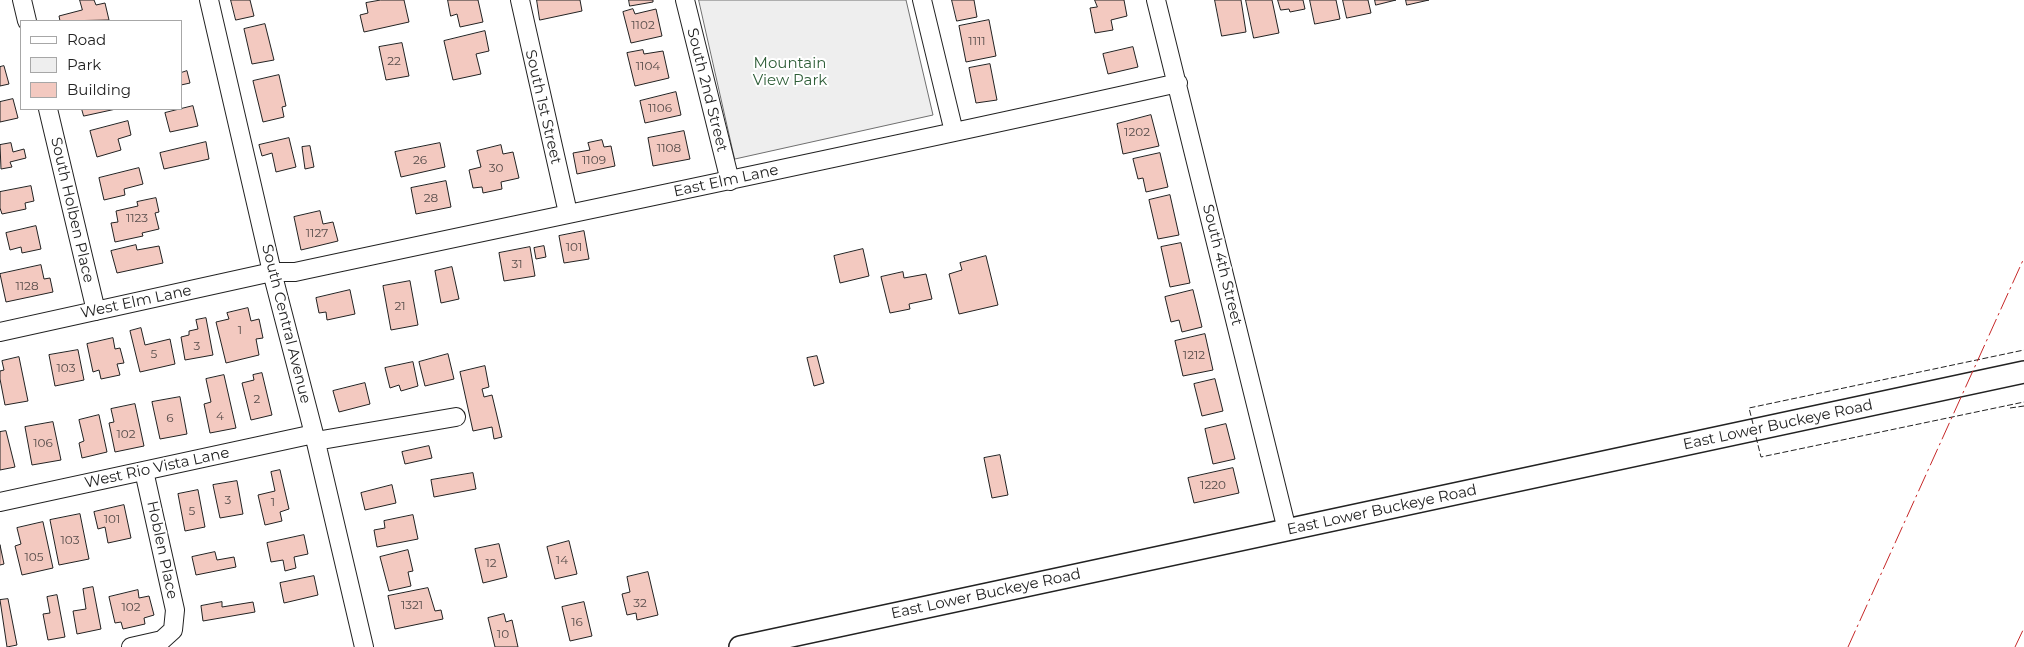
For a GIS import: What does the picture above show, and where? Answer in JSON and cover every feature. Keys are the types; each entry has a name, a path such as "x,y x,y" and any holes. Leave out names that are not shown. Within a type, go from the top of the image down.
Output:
{"main road":[{"name":"East Lower Buckeye Road","path":"740,647 2024,372"}],"street":[{"path":"22,0 27,20"},
{"name":"South Central Avenue","path":"208,0 272,272 315,438 364,647"},
{"name":"South 1st Street","path":"520,0 568,213"},
{"name":"South 2nd Street","path":"685,0 730,181"},
{"path":"922,0 954,132"},
{"name":"South 4th Street","path":"1156,0 1287,530"},
{"name":"East Elm Lane","path":"272,272 295,272 568,213 730,181 1178,83"},
{"name":"South Holben Place","path":"48,110 96,311"},
{"name":"West Elm Lane","path":"0,332 272,272"},
{"name":"West Rio Vista Lane","path":"0,502 144,471 315,438 456,417"},
{"name":"Hoblen Place","path":"131,647 162,640 173,630 175,610 144,471"}],"green space":[{"name":"Mountain View Park","path":"699,0 906,0 933,115 735,159"}],"building":[{"path":"80,0 94,0 96,5 105,3 109,20 60,20 59,16 82,10"},
{"path":"231,0 250,0 254,16 236,20"},
{"path":"381,0 404,0 409,22 364,32 360,15 368,13 366,3"},
{"path":"448,0 478,0 483,22 460,27 457,14 451,16"},
{"path":"537,0 580,0 582,11 540,20"},
{"path":"629,0 653,0 653,2 630,6"},
{"path":"952,0 974,0 977,17 957,21"},
{"path":"1095,0 1124,0 1127,16 1111,20 1113,30 1095,33 1090,8 1097,7"},
{"path":"1215,0 1241,0 1246,32 1222,36"},
{"path":"1246,0 1272,0 1279,33 1254,38"},
{"path":"1278,0 1303,0 1305,9 1290,12 1289,9 1281,10"},
{"path":"1310,0 1336,0 1340,19 1315,24"},
{"path":"1343,0 1368,0 1371,13 1347,18"},
{"path":"1375,0 1396,0 1376,5"},
{"path":"1406,0 1429,0 1407,5"},
{"path":"633,9 635,14 656,9 662,36 631,43 623,12"},
{"path":"989,20 996,56 966,62 959,26"},
{"path":"265,24 274,60 252,64 244,29"},
{"path":"485,31 489,51 476,54 481,74 453,80 444,41"},
{"path":"402,43 409,76 386,80 379,47"},
{"path":"1133,47 1138,67 1108,74 1103,54"},
{"path":"643,50 644,54 663,51 669,78 635,86 627,53"},
{"path":"990,64 997,100 976,103 969,68"},
{"path":"4,66 9,84 0,86 0,67"},
{"path":"187,71 190,83 182,85 182,73"},
{"path":"279,75 286,106 282,107 284,117 263,122 253,81"},
{"path":"676,92 681,115 645,123 640,101"},
{"path":"13,99 18,118 0,122 0,102"},
{"path":"193,106 198,126 170,132 165,113"},
{"path":"82,110 111,110 84,116"},
{"path":"1151,115 1159,146 1123,154 1117,124"},
{"path":"128,121 131,135 118,139 121,150 97,157 90,131"},
{"path":"684,131 690,159 653,166 648,138"},
{"path":"289,138 296,167 276,172 272,153 262,156 259,145"},
{"path":"602,140 604,147 611,146 615,166 577,174 573,153 590,150 588,143"},
{"path":"206,142 209,159 164,169 160,153"},
{"path":"11,143 13,152 24,149 26,158 10,162 12,167 1,169 0,145"},
{"path":"440,143 445,167 401,177 395,152"},
{"path":"501,145 503,154 513,152 519,178 501,182 502,189 483,193 482,187 473,188 469,170 481,167 477,151"},
{"path":"310,146 314,167 305,169 302,147"},
{"path":"1160,153 1168,187 1146,192 1143,178 1138,179 1133,159"},
{"path":"139,168 143,184 124,189 125,195 104,200 99,178"},
{"path":"446,181 451,207 416,214 411,188"},
{"path":"31,186 34,201 25,203 26,209 2,214 0,192"},
{"path":"1170,195 1179,235 1158,239 1149,200"},
{"path":"156,198 159,212 155,213 159,229 142,233 143,236 115,242 111,223 118,222 116,211 138,206 137,202"},
{"path":"320,211 323,224 333,222 338,241 301,250 294,217"},
{"path":"36,226 41,249 22,253 21,247 10,250 6,233"},
{"path":"584,231 589,259 564,263 559,236"},
{"path":"1181,243 1190,283 1170,287 1161,247"},
{"path":"136,245 137,250 159,246 163,263 117,273 111,251"},
{"path":"544,246 546,257 536,259 534,248"},
{"path":"530,247 535,276 504,281 499,253"},
{"path":"863,249 869,276 840,283 834,256"},
{"path":"986,256 998,305 959,314 949,274 962,270 960,263"},
{"path":"41,265 44,279 50,278 53,292 6,302 0,274"},
{"path":"452,267 459,299 441,303 435,271"},
{"path":"903,272 904,278 926,274 932,299 909,304 910,309 890,313 881,277"},
{"path":"410,281 418,325 391,330 383,286"},
{"path":"350,290 355,314 327,320 326,312 319,313 316,298"},
{"path":"1193,290 1202,327 1182,332 1179,320 1171,322 1165,297"},
{"path":"248,308 251,321 259,319 263,338 256,339 259,355 226,363 216,322 229,319 227,313"},
{"path":"206,318 213,355 185,360 181,337 189,335 189,331 198,329 196,320"},
{"path":"141,328 145,345 170,339 175,364 140,372 130,331"},
{"path":"1205,334 1213,370 1183,376 1175,341"},
{"path":"113,338 115,349 120,348 124,363 117,364 120,375 101,379 99,370 93,372 87,344"},
{"path":"78,350 84,380 55,386 49,355"},
{"path":"448,354 454,379 425,386 419,362"},
{"path":"817,356 824,383 814,386 807,358"},
{"path":"19,357 28,401 5,405 0,379 0,371 4,370 2,361"},
{"path":"413,362 418,386 401,391 399,385 390,388 385,368"},
{"path":"485,366 489,387 482,389 484,397 492,395 502,437 494,439 492,427 473,431 460,372"},
{"path":"262,373 272,415 251,420 242,383 254,380 253,375"},
{"path":"224,375 236,428 210,433 204,404 211,402 206,379"},
{"path":"1215,379 1223,411 1202,416 1194,384"},
{"path":"365,383 370,404 339,412 333,391"},
{"path":"180,397 187,434 160,439 152,402"},
{"path":"135,404 144,446 115,452 109,423 114,422 111,409"},
{"path":"99,415 107,452 82,458 79,443 84,441 79,420"},
{"path":"53,422 61,460 32,465 25,427"},
{"path":"1226,424 1235,459 1213,464 1205,429"},
{"path":"6,431 15,467 0,470 0,432"},
{"path":"429,446 432,458 405,464 402,452"},
{"path":"1000,455 1008,495 992,498 984,458"},
{"path":"1233,468 1239,493 1194,503 1188,478"},
{"path":"280,470 289,509 280,512 282,521 265,525 258,495 275,491 271,472"},
{"path":"473,473 476,489 434,497 431,480"},
{"path":"237,481 243,514 220,518 213,485"},
{"path":"392,485 396,503 365,510 361,493"},
{"path":"198,490 205,527 185,531 178,494"},
{"path":"124,505 131,538 108,543 105,527 98,529 94,512"},
{"path":"80,514 89,559 59,565 50,520"},
{"path":"413,515 418,539 377,547 374,530 385,528 384,521"},
{"path":"43,522 53,568 22,575 15,546 21,544 17,528"},
{"path":"304,535 308,554 294,557 296,568 285,571 283,560 271,562 267,543"},
{"path":"569,541 577,574 555,579 547,547"},
{"path":"499,544 507,577 483,583 475,549"},
{"path":"0,545 4,564 0,565"},
{"path":"408,550 413,571 408,572 411,586 389,591 380,557"},
{"path":"215,552 217,560 234,557 236,567 196,575 192,557"},
{"path":"648,572 658,615 637,620 636,613 627,615 622,594 630,592 627,577"},
{"path":"314,576 318,595 284,603 280,583"},
{"path":"93,587 101,629 77,634 73,611 86,609 83,589"},
{"path":"428,588 435,611 441,610 443,619 395,629 388,596"},
{"path":"138,590 139,598 149,596 154,615 144,618 145,624 123,629 121,622 115,623 109,597"},
{"path":"57,595 65,637 48,640 43,614 50,613 47,597"},
{"path":"8,599 17,645 7,647 0,600"},
{"path":"222,602 222,607 253,602 255,612 203,621 201,606"},
{"path":"584,602 592,636 570,641 562,607"},
{"path":"504,614 506,622 512,620 518,647 495,647 488,618"}],"fence":[{"path":"1753,424 1749,408 2024,350"},
{"path":"1756,437 1761,457 2024,402"},
{"path":"2010,408 2024,406"}],"power":[{"path":"1848,647 2024,258"},
{"path":"2015,647 2024,628"}]}
